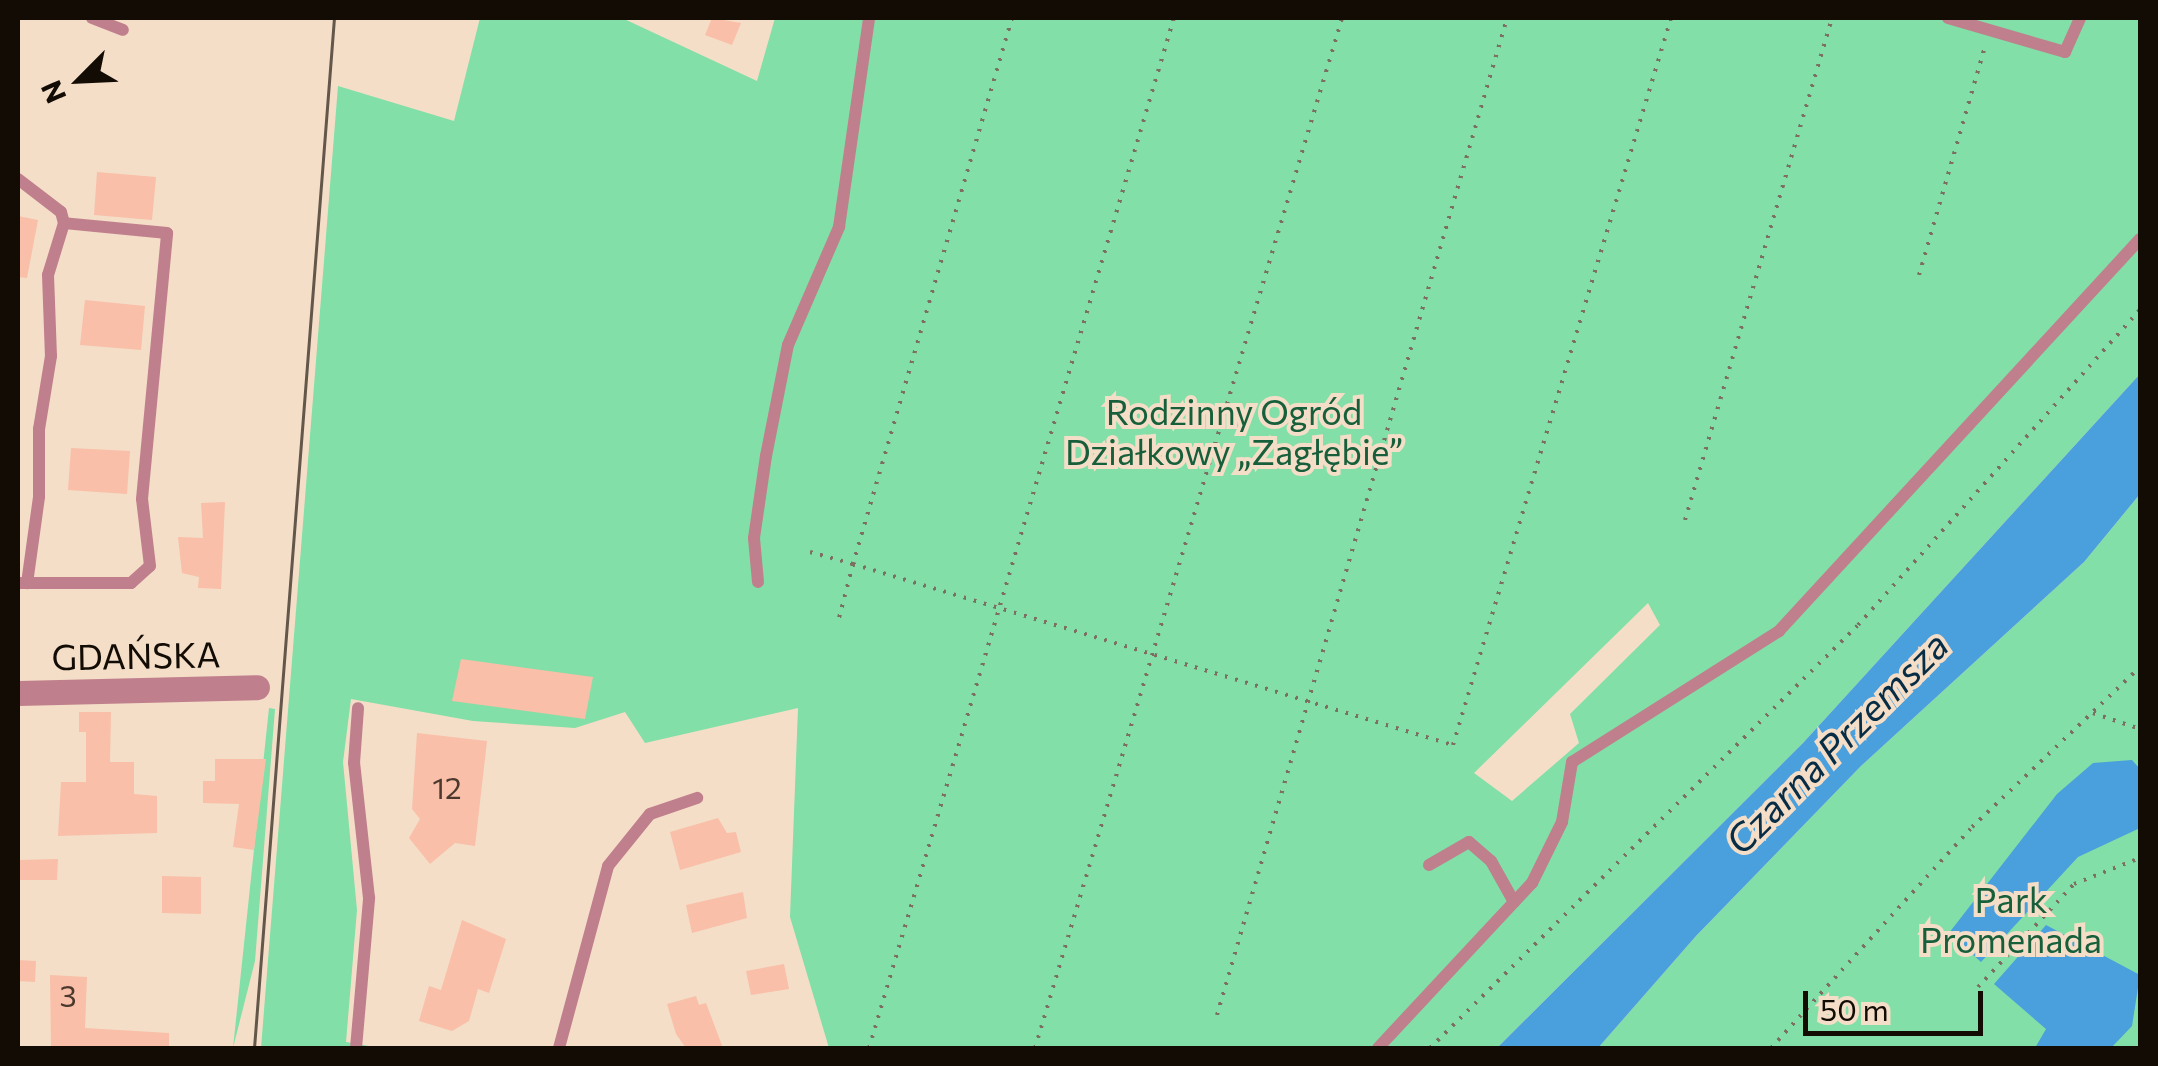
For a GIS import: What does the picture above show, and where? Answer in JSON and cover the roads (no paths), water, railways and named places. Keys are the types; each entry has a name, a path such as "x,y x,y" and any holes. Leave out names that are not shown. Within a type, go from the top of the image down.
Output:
{"street":[{"name":"GDAŃSKA","path":"18,693 257,688"}],"lane":[{"path":"92,18 123,30"},
{"path":"758,582 754,538 766,456 788,346 838,227 869,18"},
{"path":"1948,18 2065,52 2080,18"},
{"path":"18,179 62,212 64,223 48,275 51,356 22,583 130,584 150,566 142,499 167,233 64,223"},
{"path":"1378,1048 1532,883 1562,822 1572,762 1778,630 2140,239"},
{"path":"356,1048 368,898 354,763 358,708"},
{"path":"559,1048 608,866 650,814 698,798"},
{"path":"1429,865 1469,842 1491,861 1514,902"}],"water":[{"name":"Czarna Przemsza","path":"2140,374 2140,494 2084,562 1861,766 1696,936 1598,1048 1497,1048 1803,743"},
{"path":"2132,760 2140,769 2140,828 2078,857 1981,962 1949,933 2057,794 2093,763"},
{"path":"2046,925 2140,975 2132,1026 2111,1048 2035,1048 2046,1029 1994,984"}],"tram line":[{"path":"254,1048 334,18"}],"park label":[{"name":"Rodzinny Ogród Działkowy „Zagłębie”","path":"1234,431"},
{"name":"Park Promenada","path":"2011,919"}]}
